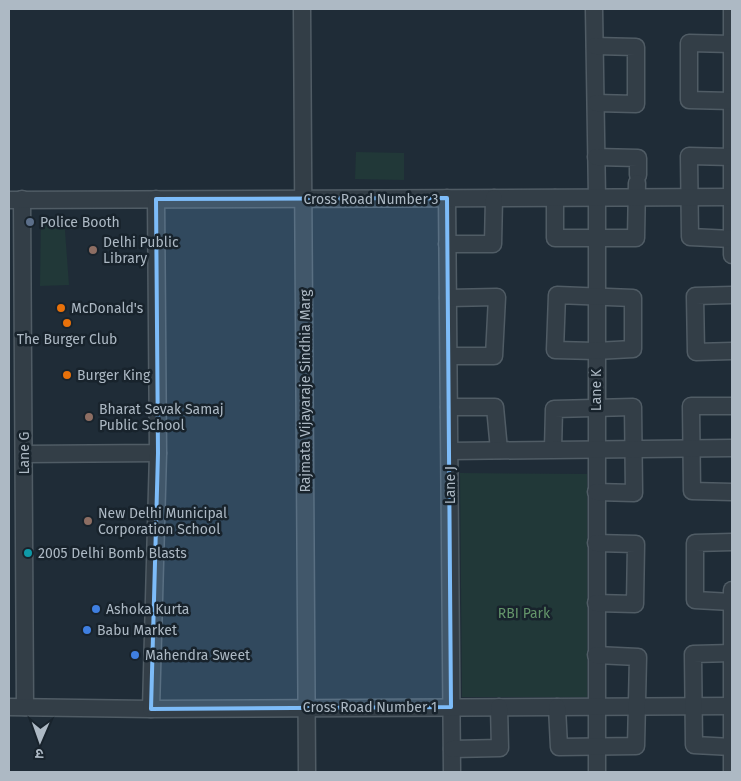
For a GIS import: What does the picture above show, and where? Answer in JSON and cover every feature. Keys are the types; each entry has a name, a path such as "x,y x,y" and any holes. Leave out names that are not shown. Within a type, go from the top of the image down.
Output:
{"street":[{"name":"Rajmata Vijayaraje Sindhia Marg","path":"302,9 307,772"},
{"name":"Lane K","path":"594,9 597,198 597,772"},
{"path":"732,9 732,255"},
{"path":"732,44 689,43 689,100 732,101"},
{"path":"595,46 636,47 636,104 596,103"},
{"path":"732,157 690,156 690,237 732,239"},
{"path":"555,198 555,238 636,238 638,158 596,157"},
{"name":"Cross Road Number 3","path":"16,200 597,198 637,185 690,198 732,197"},
{"name":"Lane J","path":"447,198 452,772"},
{"path":"447,244 493,244 494,198"},
{"path":"151,709 158,453 156,199"},
{"name":"Lane G","path":"16,200 24,454 17,707"},
{"path":"556,295 633,298 633,349 596,351 555,350 556,295"},
{"path":"732,295 694,296 696,352 732,350"},
{"path":"448,298 497,297 494,356 449,356"},
{"path":"732,406 691,406 692,491 732,492"},
{"path":"449,407 496,407 499,450"},
{"path":"553,449 554,409 633,408 634,493 596,492"},
{"path":"450,451 732,448"},
{"path":"24,454 158,453"},
{"path":"732,542 695,543 695,600 732,602"},
{"path":"596,543 636,544 635,604 596,603"},
{"path":"732,590 732,772"},
{"path":"732,653 693,654 694,745 732,747"},
{"path":"557,707 559,748 636,746 638,657 596,655"},
{"name":"Cross Road Number 1","path":"17,707 151,709 732,706"},
{"path":"452,749 500,748 499,707"}],"highlighted area":[{"path":"447,198 451,707 151,709 158,453 156,199"}],"green space":[{"path":"356,152 404,153 404,180 355,179"},
{"path":"41,217 64,217 69,285 40,286"},
{"name":"RBI Park","path":"460,473 587,474 587,697 462,697"}],"place":[{"name":"Police Booth","path":"30,222"},
{"name":"Delhi Public Library","path":"93,250"},
{"name":"McDonald's","path":"61,308"},
{"name":"The Burger Club","path":"67,323"},
{"name":"Burger King","path":"67,375"},
{"name":"Bharat Sevak Samaj Public School","path":"89,417"},
{"name":"New Delhi Municipal Corporation School","path":"88,521"},
{"name":"2005 Delhi Bomb Blasts","path":"28,553"},
{"name":"Ashoka Kurta","path":"96,609"},
{"name":"Babu Market","path":"87,630"},
{"name":"Mahendra Sweet","path":"135,655"}]}
